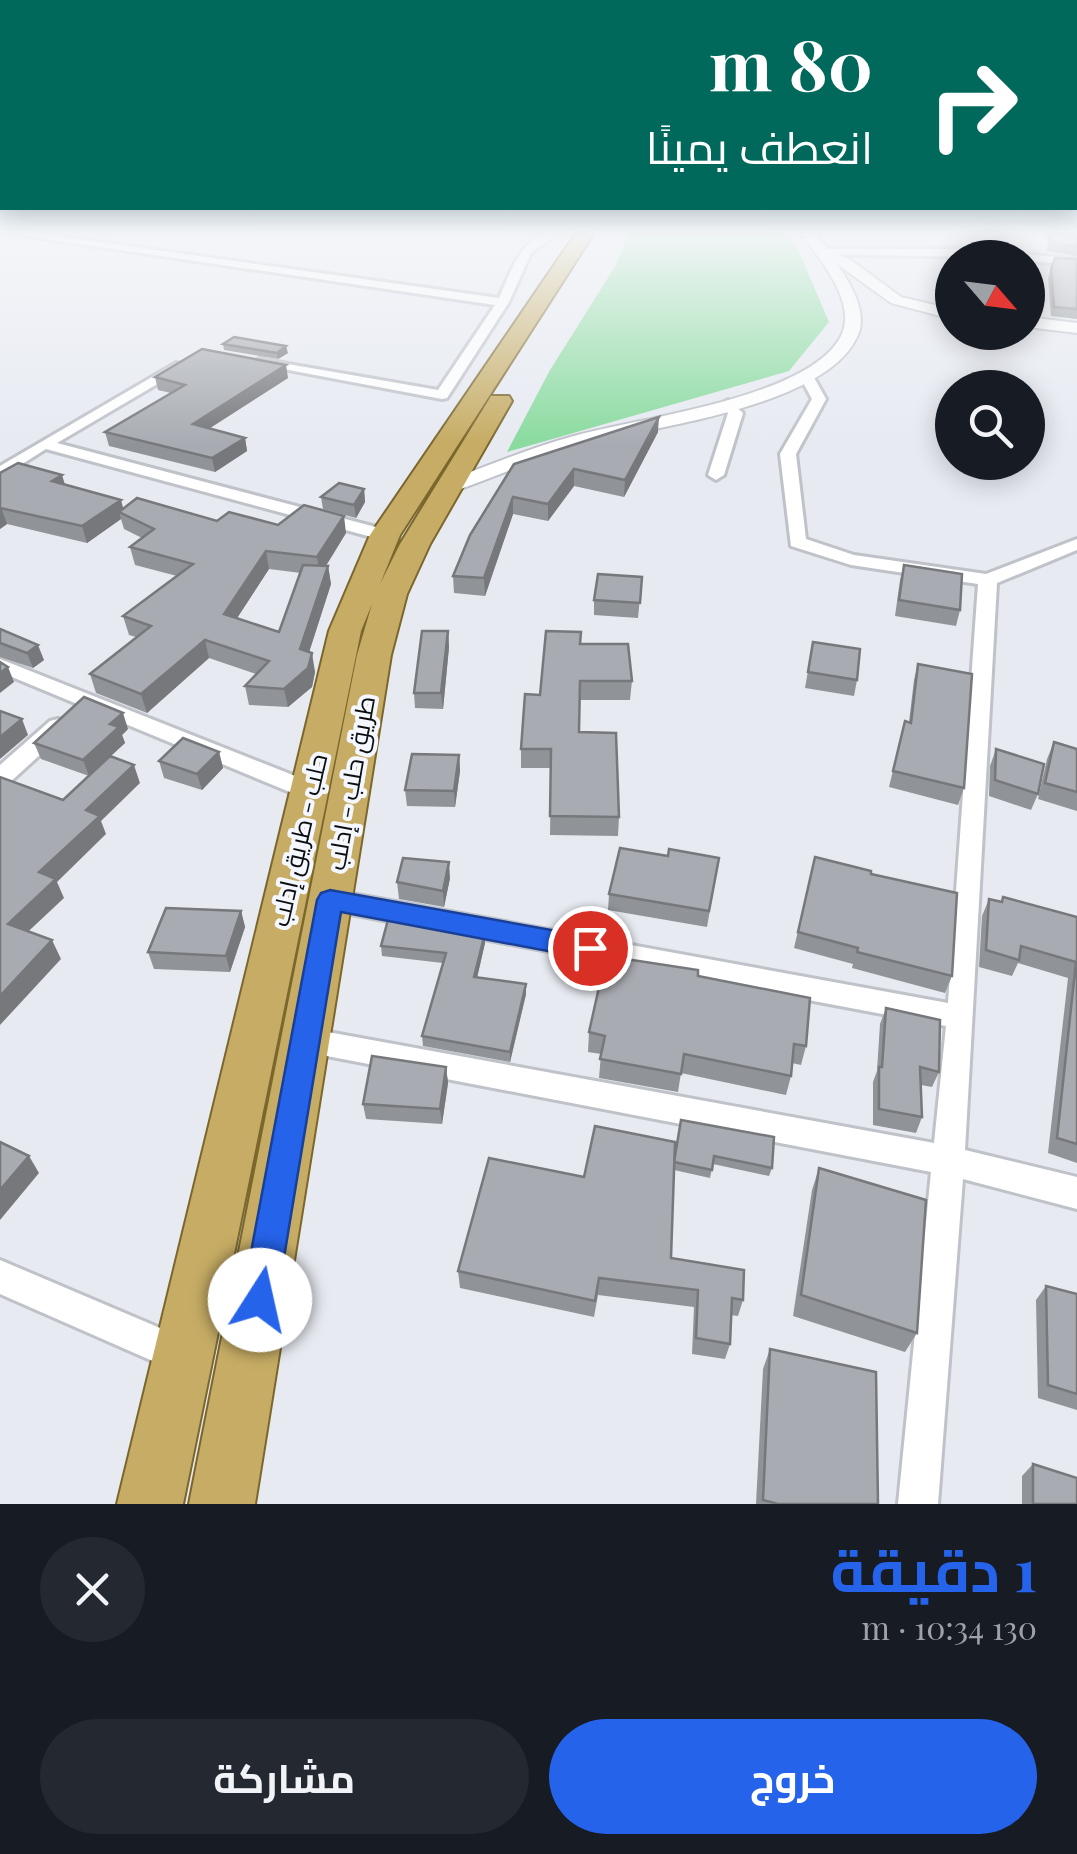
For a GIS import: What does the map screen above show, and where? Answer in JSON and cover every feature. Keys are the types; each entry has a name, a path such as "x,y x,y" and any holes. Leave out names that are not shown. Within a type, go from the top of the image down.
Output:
{"highway":[{"name":"حلب - طريق إدلب","path":"150,1504 345,631 385,535 533,303"},
{"name":"طريق حلب - إدلب","path":"222,1504 374,655 391,594 414,544 563,303"}],"street":[{"path":"238,360 442,396 502,303"},
{"path":"451,486 582,439 728,404 807,377 845,346 853,324 847,303"},
{"path":"909,303 935,310"},
{"path":"1045,324 1077,328"},
{"path":"0,473 201,354"},
{"path":"807,377 818,399 788,454 798,542 851,560 988,580 1077,544"},
{"path":"716,475 736,413 728,404"},
{"path":"44,444 385,535"},
{"path":"918,1504 962,1016 988,580"},
{"path":"0,665 310,791"},
{"path":"0,778 86,700"},
{"path":"330,900 962,1016"},
{"path":"306,1040 948,1161 1077,1194"},
{"path":"0,1276 182,1356"}],"green space":[{"path":"592,303 821,303 829,322 789,371 507,452 550,370"}],"building":[{"path":"1054,303 1077,303 1077,309 1054,307"},
{"path":"234,337 286,346 277,353 223,344"},
{"path":"202,349 286,365 193,424 245,438 212,458 105,432 185,385 155,377"},
{"path":"659,417 625,480 574,469 548,504 513,497 484,578 453,576 470,535 514,464"},
{"path":"18,463 62,475 52,481 121,500 82,526 0,508 0,473"},
{"path":"339,483 364,489 354,505 321,497"},
{"path":"137,498 217,521 229,512 278,525 304,505 344,516 317,557 266,551 224,614 279,632 303,565 328,566 300,649 312,653 308,668 284,689 245,686 269,661 205,640 141,694 90,674 151,626 123,616 193,564 130,547 154,529 119,512"},
{"path":"904,565 962,574 960,610 899,600"},
{"path":"598,574 642,577 640,603 594,600"},
{"path":"0,629 38,645 27,653 0,643"},
{"path":"422,631 448,631 441,693 414,693"},
{"path":"546,631 581,632 580,644 628,644 632,681 580,681 579,732 616,733 619,817 550,816 551,749 521,749 525,694 540,695"},
{"path":"813,642 860,649 857,680 808,672"},
{"path":"918,664 972,674 964,788 893,771 905,721 911,723"},
{"path":"84,697 123,713 110,724 119,727 83,760 34,743"},
{"path":"0,711 22,719 0,737"},
{"path":"183,738 219,752 197,774 159,761"},
{"path":"1054,742 1077,749 1077,792 1045,783"},
{"path":"996,749 1044,764 1038,794 995,780"},
{"path":"412,754 459,755 454,791 405,790"},
{"path":"110,756 134,765 86,810 100,816 39,872 56,879 8,924 52,940 0,996 0,777 63,800"},
{"path":"620,848 668,856 669,849 719,858 709,911 609,894"},
{"path":"815,857 957,893 952,976 857,952 858,948 798,932"},
{"path":"403,858 449,862 443,891 397,882"},
{"path":"1003,897 1077,917 1077,1144 1057,1138 1076,962 1021,946 1019,960 986,950 989,899 1002,902"},
{"path":"166,908 241,911 226,956 148,952"},
{"path":"389,916 485,933 474,977 526,984 510,1052 422,1036 446,953 381,946"},
{"path":"606,956 698,970 698,976 810,998 806,1046 794,1044 791,1076 684,1054 681,1074 600,1059 605,1036 589,1032"},
{"path":"886,1008 940,1020 939,1072 920,1067 922,1117 879,1109"},
{"path":"372,1056 446,1067 440,1109 363,1104"},
{"path":"681,1120 774,1137 772,1168 714,1156 712,1170 674,1162"},
{"path":"595,1126 675,1142 671,1258 744,1270 743,1300 732,1298 730,1344 696,1338 698,1290 599,1278 595,1301 458,1271 489,1158 584,1177"},
{"path":"0,1142 29,1156 0,1190"},
{"path":"819,1168 926,1200 917,1333 801,1295"},
{"path":"1046,1286 1077,1294 1077,1394 1048,1385"},
{"path":"770,1349 876,1372 878,1504 778,1504 763,1500"},
{"path":"1033,1464 1077,1478 1077,1504 1033,1504"}],"route":[{"path":"260,1300 330,900 590,948"}]}
